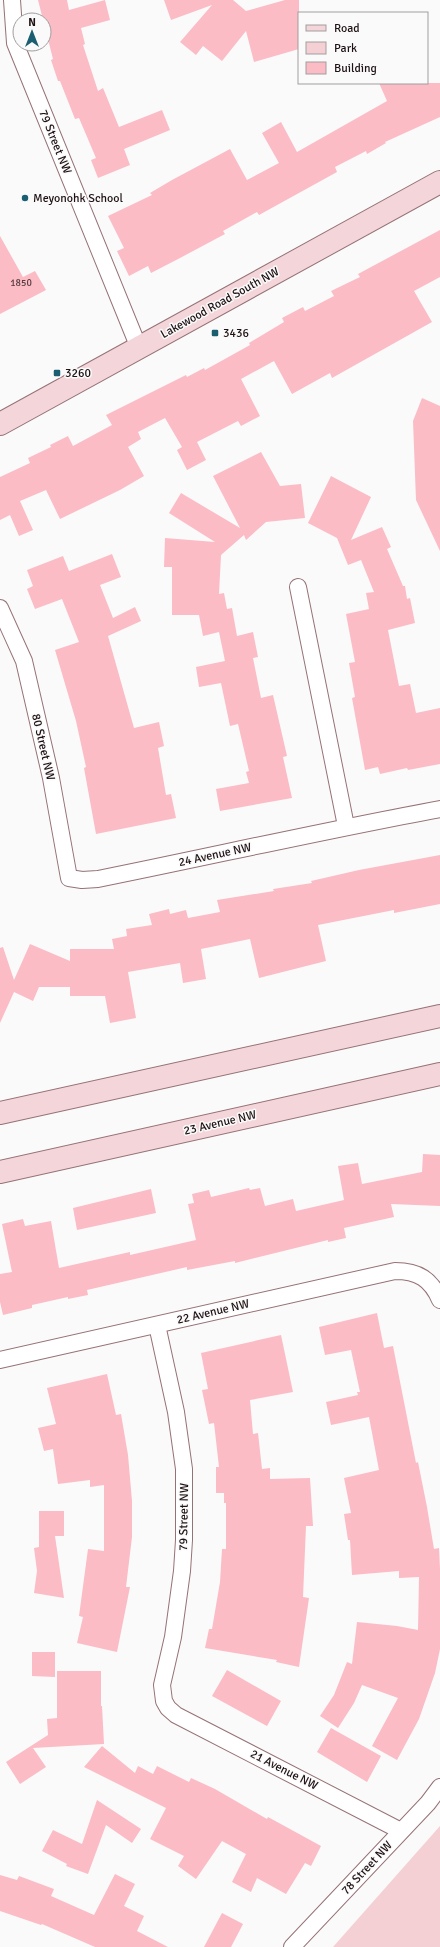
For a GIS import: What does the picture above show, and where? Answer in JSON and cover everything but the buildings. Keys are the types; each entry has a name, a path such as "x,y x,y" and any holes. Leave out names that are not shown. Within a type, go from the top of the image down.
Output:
{"main road":[{"name":"Lakewood Road South NW","path":"0,424 440,182"},
{"path":"0,1113 440,1016"},
{"name":"23 Avenue NW","path":"0,1172 440,1074"}],"street":[{"name":"79 Street NW","path":"12,0 16,43 138,348"},
{"path":"298,587 346,826"},
{"name":"80 Street NW","path":"0,608 24,661 51,778 70,878 82,880"},
{"name":"24 Avenue NW","path":"82,880 98,879 217,855 346,826 440,808"},
{"name":"22 Avenue NW","path":"0,1360 395,1271 406,1271 425,1278 433,1286 440,1300"},
{"name":"79 Street NW","path":"157,1325 177,1418 184,1469 185,1494 182,1571 173,1637 162,1685 164,1701 168,1708"},
{"name":"21 Avenue NW","path":"168,1708 176,1715 401,1831"},
{"name":"78 Street NW","path":"292,1947 428,1803 440,1787"}],"green space":[{"path":"440,1826 440,1947 333,1947"}],"place":[{"name":"Meyonohk School","path":"25,198"},
{"name":"3436","path":"215,333"},
{"name":"3260","path":"57,373"}]}
